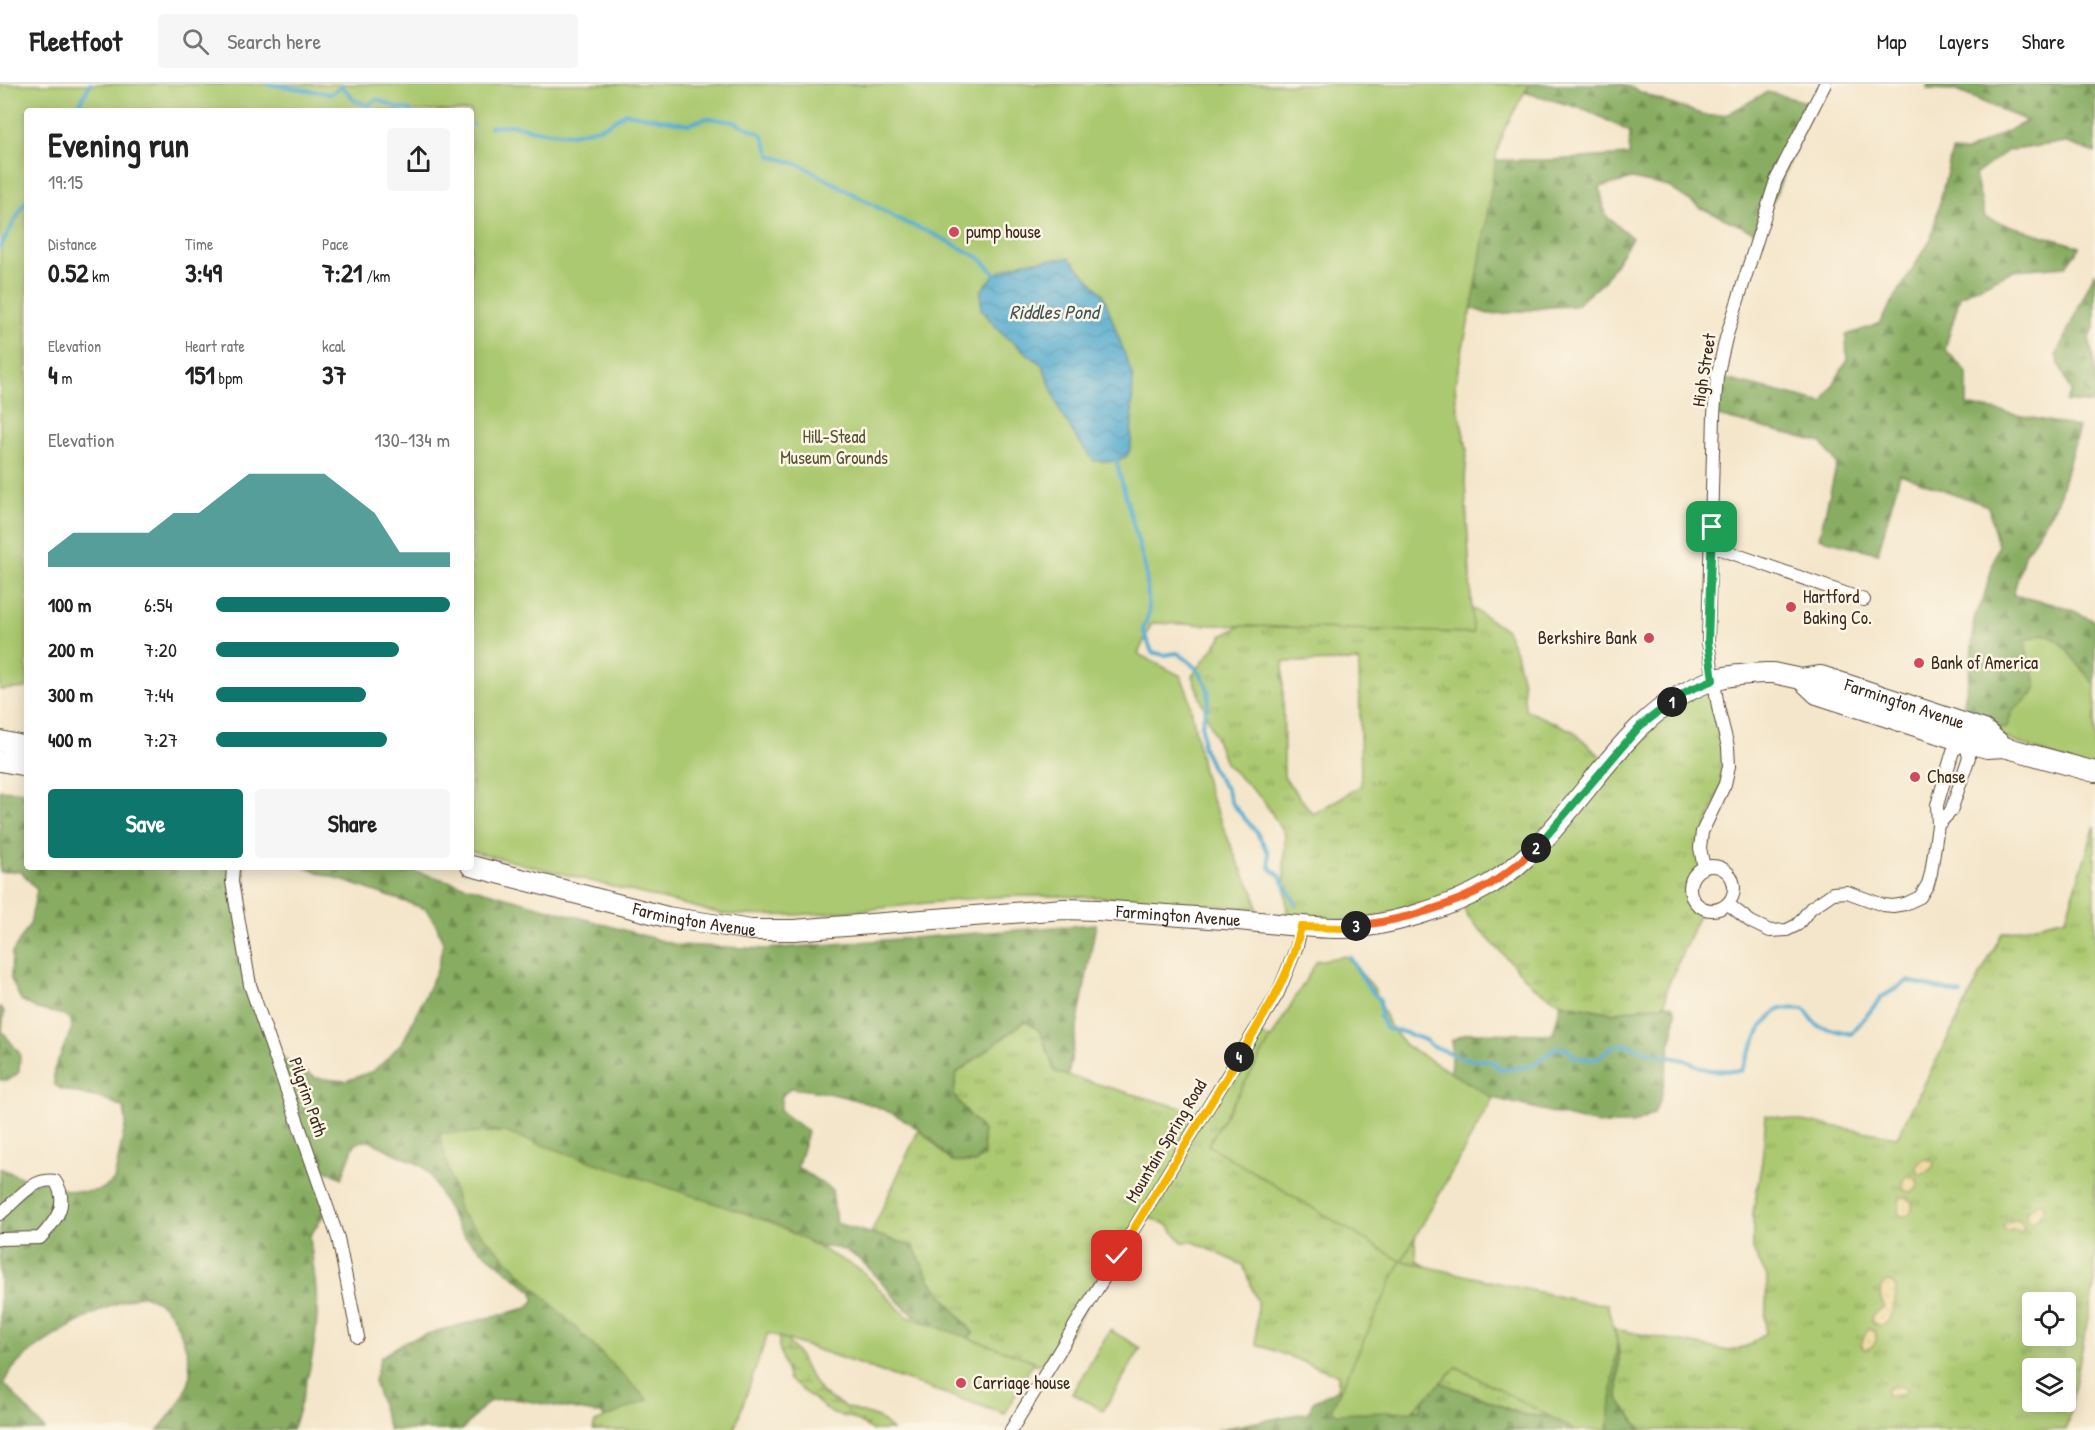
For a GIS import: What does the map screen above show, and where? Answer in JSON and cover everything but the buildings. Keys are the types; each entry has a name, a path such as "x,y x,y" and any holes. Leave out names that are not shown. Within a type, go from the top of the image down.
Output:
{"main road":[{"name":"Farmington Avenue","path":"474,867 668,917 751,930 804,929 1064,909 1167,915 1301,927 1345,928 1392,921 1434,909 1489,885 1541,844 1640,726 1687,691 1713,680 1754,673 1773,673 1801,680 1821,676 1984,730 2004,747"},
{"name":"Farmington Avenue","path":"1801,680 1817,694 1965,742 1987,748 2004,747 2095,772"},
{"path":"0,741 24,746"},
{"path":"0,761 24,765"}],"street":[{"name":"High Street","path":"1704,868 1700,848 1702,832 1725,784 1729,766 1728,747 1713,680 1708,642 1717,377 1726,338 1776,180 1825,84"},
{"path":"1712,546 1864,600"},
{"path":"1728,904 1751,922 1770,931 1788,930 1797,925 1811,908 1833,893 1847,892 1893,906 1912,902 1920,897 1928,884 1938,825 1936,805 1953,751 1965,742"},
{"path":"1719,867 1731,876 1735,891 1728,904 1716,910 1708,910 1695,903 1692,897 1693,877 1704,868 1719,867"},
{"name":"Pilgrim Path","path":"233,870 232,882 250,985 338,1238 358,1337"},
{"name":"Mountain Spring Road","path":"1011,1430 1278,993 1297,946 1301,927"},
{"path":"0,1214 34,1183 46,1179 55,1181 60,1189 61,1205 56,1222 40,1238 0,1239"}],"green space":[{"name":"Hill-Stead Museum Grounds","path":"0,84 1529,84 1503,132 1497,152 1475,291 1455,384 1456,401 1467,448 1465,481 1473,633 1152,623 1138,654 1181,676 1189,697 1203,771 1210,795 1239,865 1254,893 1257,909 1126,899 1027,896 824,913 756,916 722,914 474,852 474,108 24,108 24,688 0,690"},
{"path":"1495,84 1622,84 1667,103 1709,116 1728,114 1767,92 1814,104 1759,234 1701,208 1669,187 1632,179 1600,187 1605,215 1632,238 1604,281 1575,306 1488,314 1465,306 1457,160 1551,160 1629,155 1630,132 1587,110"},
{"path":"1928,84 2095,84 2095,153 2065,142 2007,151 1975,175 1985,218 2080,247 2066,266 2014,270 1960,296 1945,349 1967,373 1967,405 2079,427 2058,501 2024,556 2013,595 2065,607 2095,621 2095,685 2059,641 2043,634 2028,639 2026,645 2036,681 2035,690 2015,710 2007,727 1984,730 1962,714 1971,663 1974,618 1983,600 1998,546 1988,506 1900,474 1878,553 1819,538 1837,464 1822,443 1714,415 1717,377 1823,403 1847,360 1846,335 1879,324 1931,239 1952,151 1966,152 2027,121 1955,90 1927,89"},
{"path":"2095,272 2095,326 2089,338 2095,369 2095,404 2066,401 2071,392 2056,356"},
{"path":"1429,608 1475,610 1506,630 1516,653 1523,682 1525,710 1573,731 1608,763 1713,680 1729,766 1708,821 1704,868 1694,877 1691,887 1693,898 1702,908 1667,988 1665,1004 1613,1013 1561,1003 1535,988 1467,916 1460,899 1425,912 1288,925 1284,868 1285,834 1263,800 1225,763 1192,676 1223,635 1255,619","holes":["1359,661 1361,786 1313,814 1284,777 1283,662"]},
{"path":"2044,634 2059,641 2095,685 2095,772 1984,730 2007,727 2012,712 2033,694 2036,682 2026,650 2026,640"},
{"path":"0,790 24,792 24,870 244,870 240,936 274,1054 316,1078 346,1081 373,1071 404,1040 438,968 443,943 436,924 426,909 312,870 410,870 677,945 767,949 1096,924 1068,1076 1055,1072 1040,1031 1025,1021 956,1074 954,1096 983,1131 984,1156 975,1163 952,1162 932,1140 918,1129 889,1112 857,1100 823,1092 790,1088 782,1096 780,1111 808,1132 797,1167 832,1190 836,1223 913,1246 930,1280 973,1333 964,1341 916,1316 900,1303 863,1262 852,1254 827,1247 808,1250 493,1130 467,1141 682,1391 617,1430 601,1414 510,1398 488,1402 462,1430 389,1430 374,1381 381,1357 406,1341 527,1308 534,1301 533,1292 465,1237 429,1173 422,1166 370,1141 362,1141 354,1145 342,1178 314,1164 328,1209 310,1236 317,1296 316,1331 309,1374 292,1430 158,1430 176,1408 187,1389 189,1364 184,1342 170,1313 163,1305 144,1295 112,1306 73,1325 21,1360 4,1383 45,1430 0,1430 0,1168 34,1183 46,1179 59,1188 83,1192 103,1188 114,1180 126,1122 124,1108 110,1101 61,1089 54,1084 54,1070 72,1028 71,1021 64,1015 37,1009 21,1000 11,979 12,953 30,924 37,890 21,871 0,872"},
{"path":"2095,826 2095,1282 2076,1379 2076,1358 2022,1358 2022,1412 2070,1412 2066,1430 1641,1430 1618,1398 1619,1351 1614,1329 1729,1351 1747,1346 1765,1333 1767,1277 1753,1250 1753,1213 1762,1161 1766,1115 1897,1137 2002,933 2066,918"},
{"path":"1346,956 1374,988 1388,1023 1405,1045 1493,1098 1402,1261 1583,1302 1607,1304 1617,1342 1608,1430 1575,1430 1457,1367 1412,1411 1335,1414 1332,1408 1401,1261 1208,1145 1317,961"},
{"path":"1561,1003 1613,1013 1665,1004 1673,1006 1676,1013 1661,1099 1653,1114 1633,1124 1597,1124 1458,1089 1450,1079 1452,1040 1468,1033 1553,1034"},
{"path":"0,1007 4,1011 2,1031 20,1054 19,1072 9,1080 0,1080"},
{"path":"1025,1021 1040,1031 1055,1072 1203,1114 1255,1031 1419,1113 1415,1242 1417,1261 1447,1278 1555,1417 1523,1415 1487,1400 1420,1410 1394,1410 1338,1389 1338,1375 1256,1344 1257,1301 1243,1265 1194,1242 1182,1242 1168,1225 1142,1215 1052,1362 1031,1365 968,1338 973,1333 930,1280 913,1246 871,1233 919,1129 952,1162 983,1131 953,1096 956,1074"},
{"path":"504,1132 773,1223 861,1270 906,1316 1034,1361 1005,1414 768,1333 734,1430 593,1430 595,1422 648,1400 460,1213 439,1133"},
{"path":"1594,1320 1614,1328 1619,1351 1618,1398 1641,1430 1216,1430 1309,1412 1313,1402 1338,1389 1394,1410 1420,1410 1433,1380 1522,1415 1555,1417"},
{"path":"779,1330 800,1357 807,1372 823,1394 845,1407 878,1418 892,1430 872,1430 852,1418 833,1414 789,1380 779,1347"},
{"path":"1110,1330 1141,1348 1103,1411 1072,1393"}],"sand":[{"path":"1930,1159 1934,1162 1933,1167 1924,1174 1919,1174 1916,1168 1918,1164"},
{"path":"1907,1176 1913,1176 1918,1184 1916,1190 1907,1192 1902,1187 1902,1181"},
{"path":"1900,1197 1907,1197 1913,1203 1911,1212 1906,1216 1901,1216 1898,1212"},
{"path":"2039,1203 2043,1204 2044,1211 2030,1222 2026,1217 2026,1212"},
{"path":"2017,1219 2024,1225 2022,1232 2014,1229 2006,1232 2003,1227 2005,1223"},
{"path":"1887,1281 1896,1288 1895,1301 1888,1321 1879,1325 1872,1323 1872,1316 1884,1307 1880,1290"},
{"path":"1869,1329 1876,1332 1876,1341 1873,1346 1865,1350 1861,1345"},
{"path":"1893,1386 1905,1387 1906,1391 1901,1395 1887,1396 1887,1389"}],"water":[{"name":"Riddles Pond","path":"1069,258 1103,294 1133,377 1131,447 1127,456 1116,461 1094,461 1060,411 1043,366 1002,334 981,309 981,291 994,275 1025,262"}],"waterway":[{"path":"78,108 90,84"},
{"path":"268,84 331,94 342,86 355,101 369,105 377,99 399,108"},
{"path":"490,127 512,125 572,134 603,127 626,113 688,124 708,118 734,122 762,134 771,156 801,165 904,222 980,258 998,277"},
{"path":"0,247 24,204"},
{"path":"1115,457 1146,571 1149,612 1143,630 1152,652 1164,655 1177,653 1190,662 1204,681 1209,695 1202,723 1202,745 1214,772 1227,790 1231,802 1257,833 1268,852 1270,868 1280,876 1297,906"},
{"path":"1350,957 1368,987 1380,1000 1380,1017 1386,1029 1425,1040 1432,1046 1462,1058 1491,1061 1501,1070 1532,1066 1555,1048 1567,1049 1576,1058 1596,1059 1613,1046 1630,1045 1646,1052 1684,1060 1708,1070 1741,1071 1762,1026 1780,1008 1804,1009 1818,1026 1851,1034 1882,997 1908,981 1961,994"}],"place":[{"name":"pump house","path":"954,232"},
{"name":"Hartford Baking Co.","path":"1791,607"},
{"name":"Berkshire Bank","path":"1649,638"},
{"name":"Bank of America","path":"1919,663"},
{"name":"Chase","path":"1915,777"},
{"name":"Carriage house","path":"961,1383"}],"route":[{"path":"1117,1256 1278,993 1297,946 1301,927 1345,928 1392,921 1425,912 1489,885 1541,844 1640,726 1687,691 1713,680 1708,642 1712,527"}]}
